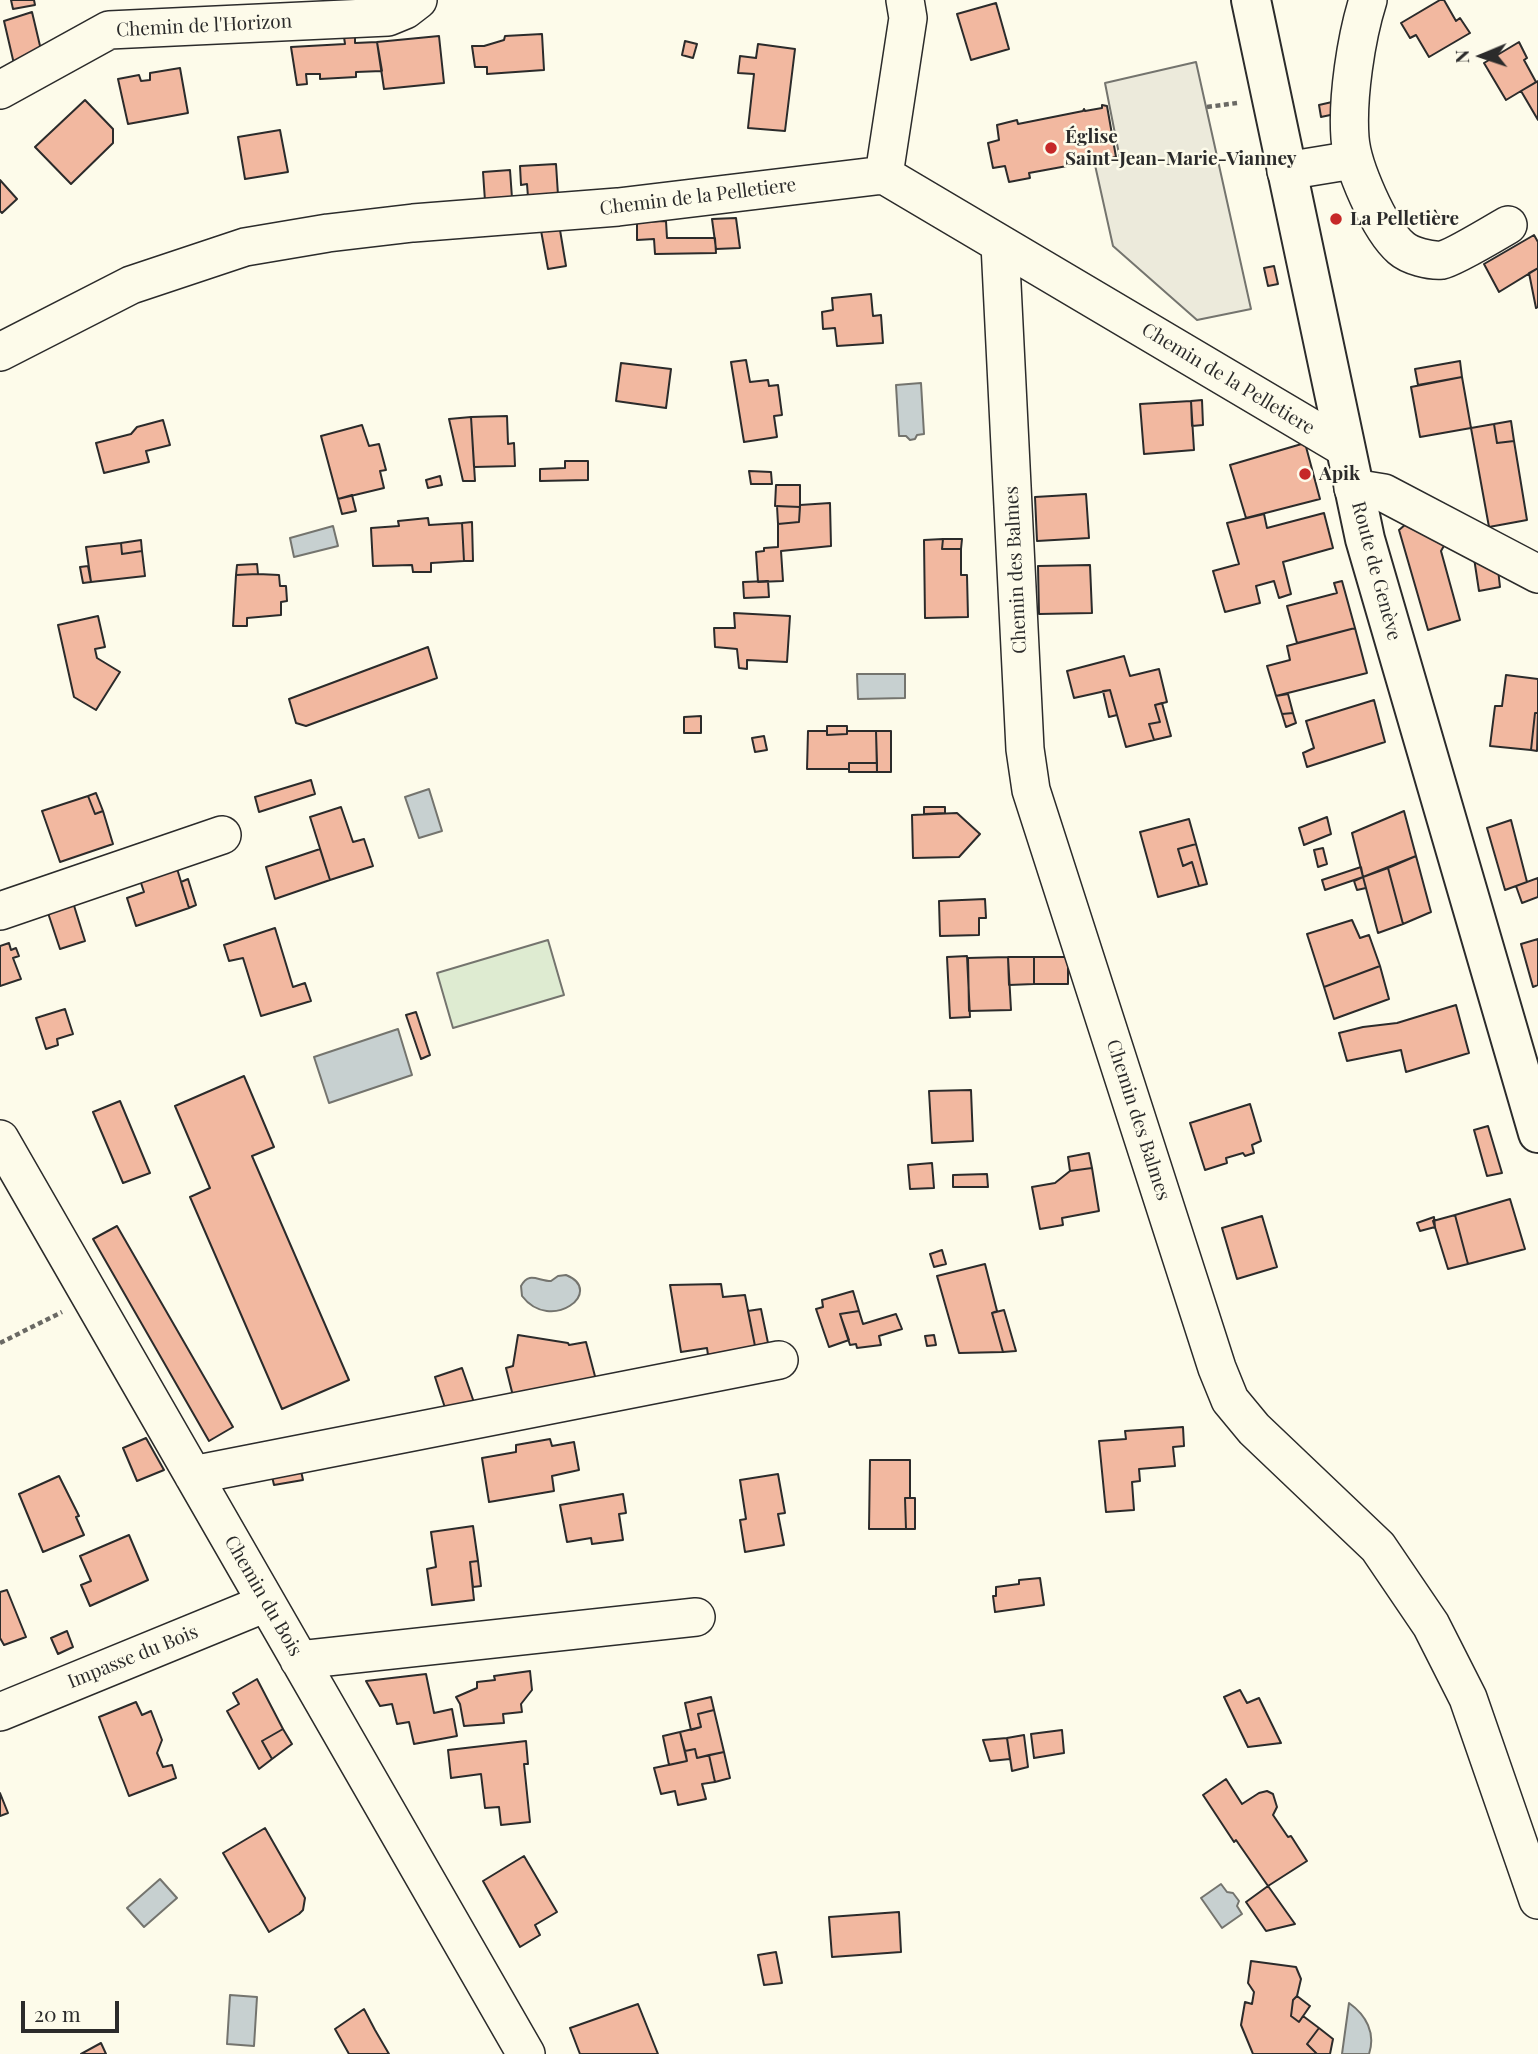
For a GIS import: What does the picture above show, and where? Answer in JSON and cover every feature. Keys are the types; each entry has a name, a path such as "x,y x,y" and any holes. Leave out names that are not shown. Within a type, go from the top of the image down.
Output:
{"main road":[{"name":"Route de Genève","path":"1251,0 1365,539 1538,1133"}],"street":[{"name":"Chemin de l'Horizon","path":"0,90 109,30 388,17 405,10 418,0"},
{"path":"884,175 908,18 905,0"},
{"path":"1368,0 1361,23 1351,103 1350,136 1353,160 1382,224 1402,249 1421,258 1443,260 1508,225"},
{"path":"1286,171 1353,160"},
{"name":"Chemin de la Pelletiere","path":"0,352 131,285 244,247 412,223 618,208 884,175 1345,448"},
{"name":"Chemin des Balmes","path":"1000,244 1024,749 1031,790 1217,1368 1230,1399 1254,1429 1378,1547 1432,1625 1468,1698 1538,1900"},
{"path":"1353,488 1384,493 1538,574"},
{"path":"0,911 222,835"},
{"name":"Chemin du Bois","path":"0,1139 526,2054"},
{"path":"193,1475 779,1360"},
{"name":"Impasse du Bois","path":"0,1712 266,1603"},
{"path":"299,1660 696,1617"}],"path":[{"path":"1207,107 1245,102"},
{"path":"0,1343 91,1298"}],"green space":[{"path":"548,940 564,995 453,1028 437,973"}],"shaded area":[{"path":"1196,62 1251,309 1197,320 1113,246 1095,165 1120,159 1105,83"},
{"path":"921,383 924,434 910,440 906,436 899,436 896,385"},
{"path":"333,526 338,546 294,557 290,538"},
{"path":"857,674 905,674 905,698 858,699"},
{"path":"429,789 442,831 419,838 405,797"},
{"path":"398,1029 412,1075 329,1103 314,1057"},
{"path":"566,1275 577,1282 580,1290 577,1299 570,1306 547,1311 534,1307 522,1296 521,1286 527,1279 551,1281"},
{"path":"160,1879 177,1898 144,1927 127,1908"},
{"path":"1221,1884 1239,1901 1237,1906 1242,1914 1222,1928 1201,1898"},
{"path":"230,1995 257,1997 254,2046 227,2044"},
{"path":"1349,2003 1368,2025 1371,2039 1369,2054 1342,2054"}],"building":[{"path":"11,0 34,0 35,5 13,9"},
{"path":"1444,0 1456,21 1460,18 1470,33 1429,57 1416,35 1410,38 1401,23"},
{"path":"996,3 1009,49 971,60 957,14"},
{"path":"32,12 41,50 14,64 4,21"},
{"path":"542,34 544,70 487,74 487,67 475,67 472,46 484,46 504,40 505,36"},
{"path":"439,36 444,83 384,89 377,42"},
{"path":"344,37 355,37 355,43 377,42 382,71 356,72 356,77 320,79 320,74 306,74 307,84 297,85 291,47 345,44"},
{"path":"685,41 697,44 693,58 682,55"},
{"path":"1519,42 1527,58 1524,60 1536,82 1506,100 1484,63"},
{"path":"758,44 795,49 785,131 748,128 754,74 738,73 740,56 756,58"},
{"path":"180,68 188,113 128,124 118,79 139,75 141,81 150,80 150,73"},
{"path":"1538,81 1538,120 1521,91"},
{"path":"85,100 113,129 113,143 71,184 35,147"},
{"path":"1332,102 1335,114 1321,117 1319,105"},
{"name":"Église Saint-Jean-Marie-Vianney","path":"1102,105 1107,106 1116,157 1029,173 1030,178 1009,182 1005,166 993,168 988,143 999,140 997,125 1017,120 1018,124 1084,109 1102,108"},
{"path":"280,130 288,172 245,179 238,137"},
{"path":"556,164 558,195 528,197 527,184 521,185 520,166"},
{"path":"510,170 512,198 485,201 483,172"},
{"path":"0,180 17,199 2,213 0,211"},
{"path":"736,218 740,248 716,249 712,219"},
{"path":"666,221 667,238 715,238 716,253 655,254 654,239 637,240 637,222"},
{"path":"559,224 566,266 548,269 540,225"},
{"path":"1534,235 1538,242 1538,268 1499,292 1484,264"},
{"path":"1274,266 1278,284 1268,286 1264,268"},
{"path":"1538,268 1538,307 1536,308 1529,273"},
{"path":"871,294 873,316 881,315 883,343 837,346 835,328 823,329 822,312 833,310 832,298"},
{"path":"746,360 750,382 768,380 769,386 778,385 782,415 774,416 777,437 744,442 731,362"},
{"path":"1460,361 1462,377 1418,385 1415,369"},
{"path":"621,363 671,369 666,408 616,401"},
{"path":"1462,377 1471,428 1420,437 1411,387"},
{"path":"1202,400 1203,425 1192,426 1191,401"},
{"path":"1191,401 1194,450 1144,454 1140,404"},
{"path":"507,416 508,444 514,443 515,466 474,467 471,417"},
{"path":"471,417 475,481 463,481 449,419"},
{"path":"163,420 170,445 146,451 149,462 104,473 96,443 131,434 137,427"},
{"path":"1511,421 1514,441 1497,443 1494,424"},
{"path":"1494,424 1497,443 1514,441 1527,520 1489,527 1471,428"},
{"path":"362,425 369,446 379,444 386,470 380,471 384,488 338,499 321,436"},
{"path":"1305,443 1320,499 1246,518 1230,465"},
{"path":"565,461 588,461 588,480 540,481 540,469 565,468"},
{"path":"749,471 771,472 772,484 751,484"},
{"path":"440,476 442,485 428,488 426,480"},
{"path":"776,485 800,485 800,507 775,506"},
{"path":"1086,494 1089,538 1037,541 1035,497"},
{"path":"352,495 356,511 342,514 338,499"},
{"path":"830,503 831,546 781,551 783,581 758,582 756,552 764,551 764,548 778,547 778,524 799,522 800,505"},
{"path":"777,506 800,507 799,522 778,524"},
{"path":"1324,513 1333,548 1283,562 1291,594 1279,598 1274,581 1256,586 1260,603 1225,612 1213,571 1239,564 1227,523 1264,514 1267,528"},
{"path":"428,518 429,525 462,523 464,561 431,563 431,572 413,572 412,565 373,566 371,528 399,526 398,521"},
{"path":"472,522 473,561 464,561 462,523"},
{"path":"1406,524 1445,544 1441,551 1460,620 1428,630 1399,530"},
{"path":"943,539 962,539 961,549 942,549"},
{"path":"943,539 942,549 961,549 961,575 967,575 968,617 925,618 924,540"},
{"path":"141,540 142,551 122,554 121,543"},
{"path":"121,543 122,554 142,551 145,576 91,582 86,547"},
{"path":"1474,558 1498,569 1500,587 1479,591"},
{"path":"257,564 258,574 236,575 237,565"},
{"path":"1090,565 1092,613 1039,614 1038,566"},
{"path":"88,566 91,582 83,583 80,567"},
{"path":"236,575 279,575 280,586 286,586 287,601 281,602 281,615 247,618 247,626 233,626"},
{"path":"768,581 769,597 744,598 743,582"},
{"path":"1342,581 1355,628 1297,643 1287,606 1337,593 1334,583"},
{"path":"734,613 790,616 787,662 747,660 747,669 739,668 737,649 715,647 714,628 735,628"},
{"path":"98,616 105,647 95,649 97,658 120,672 96,710 74,697 58,625"},
{"path":"1355,628 1367,673 1276,696 1267,666 1290,660 1287,646"},
{"path":"428,647 437,678 306,726 296,723 289,699"},
{"path":"1124,656 1130,676 1159,669 1167,702 1155,705 1160,722 1149,724 1154,740 1126,747 1110,690 1074,698 1067,671"},
{"path":"1506,675 1538,679 1538,713 1535,713 1531,750 1490,746 1495,706 1502,706"},
{"path":"1110,690 1117,715 1109,717 1103,691"},
{"path":"1288,694 1293,713 1282,714 1276,696"},
{"path":"1374,700 1385,742 1307,767 1303,753 1314,748 1306,721"},
{"path":"1162,703 1171,736 1154,740 1149,724 1160,722 1155,705"},
{"path":"1293,713 1296,723 1286,727 1282,714"},
{"path":"1535,713 1538,713 1537,751 1531,750"},
{"path":"701,716 701,733 684,733 684,717"},
{"path":"827,726 847,726 847,734 827,735"},
{"path":"808,731 827,731 827,735 847,734 847,731 876,731 877,763 849,763 849,769 807,769"},
{"path":"876,731 891,731 891,772 877,772"},
{"path":"764,736 767,750 755,752 752,738"},
{"path":"849,763 877,763 877,772 849,772"},
{"path":"311,780 315,794 259,812 255,797"},
{"path":"96,793 103,811 95,814 88,796"},
{"path":"88,796 95,814 103,811 113,844 60,862 42,811"},
{"path":"341,807 353,842 364,839 373,866 330,880 310,817"},
{"path":"924,807 945,807 945,813 924,814"},
{"path":"1404,811 1416,856 1363,877 1352,833"},
{"path":"957,813 980,834 959,857 913,858 912,815"},
{"path":"1327,817 1331,834 1304,845 1299,828"},
{"path":"1189,819 1196,844 1178,849 1183,866 1192,862 1199,886 1158,897 1140,832"},
{"path":"1511,820 1527,882 1505,890 1487,828"},
{"path":"1196,844 1207,884 1199,886 1192,862 1183,866 1178,849"},
{"path":"1323,848 1327,864 1318,867 1314,850"},
{"path":"320,849 330,880 275,899 266,867"},
{"path":"1416,856 1431,912 1403,924 1388,868"},
{"path":"175,862 189,908 136,926 127,898 144,892 138,874"},
{"path":"1361,867 1363,877 1325,890 1322,880"},
{"path":"1388,868 1403,924 1378,933 1363,877"},
{"path":"1363,877 1366,888 1357,890 1354,881"},
{"path":"1538,878 1538,897 1522,903 1516,886"},
{"path":"188,879 196,905 189,908 181,882"},
{"path":"71,896 85,941 60,949 45,904"},
{"path":"985,899 986,918 979,918 979,935 940,936 939,901"},
{"path":"1352,920 1360,938 1369,935 1380,966 1324,987 1307,934"},
{"path":"275,928 293,987 305,983 311,1001 261,1016 243,958 229,961 224,945"},
{"path":"1538,939 1538,985 1533,987 1521,944"},
{"path":"9,943 11,950 16,948 19,956 13,958 21,979 0,986 0,946"},
{"path":"967,956 970,1017 950,1018 947,957"},
{"path":"1008,957 1034,957 1034,984 1009,985"},
{"path":"1008,957 1011,1010 969,1011 968,958"},
{"path":"1034,957 1068,957 1068,984 1034,984"},
{"path":"1380,966 1389,999 1334,1019 1324,987"},
{"path":"1456,1005 1469,1053 1406,1072 1401,1050 1347,1061 1339,1033 1397,1023"},
{"path":"65,1009 73,1034 57,1039 58,1045 46,1049 36,1018"},
{"path":"416,1012 430,1055 421,1059 406,1015"},
{"path":"244,1076 274,1147 252,1156 349,1380 282,1409 190,1197 210,1188 175,1106"},
{"path":"971,1090 973,1141 932,1143 929,1091"},
{"path":"120,1101 150,1173 123,1183 93,1112"},
{"path":"1250,1104 1261,1141 1252,1145 1254,1153 1226,1158 1227,1163 1205,1170 1190,1123"},
{"path":"1488,1126 1502,1173 1487,1176 1474,1130"},
{"path":"1089,1153 1092,1168 1070,1171 1068,1157"},
{"path":"932,1163 934,1188 910,1189 908,1165"},
{"path":"1092,1168 1099,1211 1062,1218 1063,1225 1040,1229 1032,1187 1055,1183 1070,1171"},
{"path":"987,1174 988,1187 953,1187 953,1175"},
{"path":"1510,1199 1525,1249 1468,1264 1455,1215"},
{"path":"1455,1215 1468,1264 1448,1269 1433,1221"},
{"path":"1262,1216 1277,1267 1237,1279 1222,1228"},
{"path":"1434,1217 1435,1227 1420,1231 1417,1223"},
{"path":"117,1226 233,1427 209,1441 93,1239"},
{"path":"942,1250 946,1264 934,1267 930,1254"},
{"path":"985,1264 997,1311 992,1313 1003,1352 959,1353 937,1276"},
{"path":"721,1284 723,1297 745,1295 755,1346 708,1355 707,1348 681,1352 670,1285"},
{"path":"853,1291 859,1311 840,1314 849,1340 829,1347 816,1309 823,1307 822,1300"},
{"path":"761,1309 768,1343 755,1346 748,1311"},
{"path":"1004,1310 1016,1351 1003,1352 992,1313"},
{"path":"859,1311 863,1324 896,1314 902,1329 879,1336 881,1345 857,1348 856,1344 850,1345 840,1314"},
{"path":"518,1335 569,1345 586,1342 596,1380 513,1396 506,1368 513,1366"},
{"path":"934,1335 936,1345 927,1346 925,1336"},
{"path":"462,1368 477,1411 448,1417 435,1377"},
{"path":"1183,1427 1184,1446 1173,1447 1175,1466 1139,1469 1140,1481 1132,1482 1134,1510 1106,1512 1099,1441 1126,1439 1125,1431"},
{"path":"146,1438 164,1470 137,1481 123,1448"},
{"path":"550,1439 552,1446 574,1442 579,1470 552,1476 554,1491 489,1502 482,1458 516,1452 516,1445"},
{"path":"870,1460 910,1460 910,1498 905,1498 906,1529 869,1529"},
{"path":"300,1466 303,1480 274,1485 271,1472"},
{"path":"778,1474 785,1513 778,1514 784,1545 745,1552 740,1520 746,1519 740,1480"},
{"path":"59,1476 79,1516 76,1517 84,1535 43,1552 19,1494"},
{"path":"623,1494 626,1513 619,1514 623,1540 592,1544 591,1538 567,1542 560,1505"},
{"path":"905,1498 915,1498 915,1529 906,1529"},
{"path":"473,1526 478,1561 470,1562 474,1600 432,1605 427,1569 436,1567 431,1532"},
{"path":"129,1535 148,1580 90,1606 81,1585 91,1581 80,1556"},
{"path":"478,1561 481,1586 473,1587 470,1562"},
{"path":"1040,1578 1044,1605 995,1612 993,1596 996,1596 996,1587 1019,1584 1019,1580"},
{"path":"7,1590 26,1637 4,1645 0,1638 0,1592"},
{"path":"67,1631 73,1647 58,1654 51,1638"},
{"path":"530,1671 532,1690 521,1704 522,1712 503,1714 504,1723 464,1726 456,1697 477,1688 477,1682 495,1680 494,1676"},
{"path":"426,1674 434,1713 452,1709 457,1736 414,1744 409,1722 397,1724 392,1704 380,1706 366,1681"},
{"path":"257,1679 283,1729 262,1741 272,1759 259,1769 227,1711 239,1704 233,1693"},
{"path":"1240,1690 1247,1703 1259,1698 1281,1743 1248,1747 1224,1697"},
{"path":"711,1697 714,1710 698,1714 701,1727 691,1730 685,1703"},
{"path":"136,1702 142,1715 151,1711 162,1740 157,1753 163,1767 172,1765 176,1778 129,1796 99,1717"},
{"path":"714,1710 724,1752 697,1758 695,1749 685,1751 680,1732 701,1727 698,1714"},
{"path":"283,1729 292,1744 272,1759 262,1741"},
{"path":"1062,1730 1064,1753 1034,1758 1031,1734"},
{"path":"680,1732 687,1761 669,1765 663,1736"},
{"path":"1024,1735 1028,1767 1012,1771 1007,1738"},
{"path":"1007,1738 1010,1759 990,1761 983,1740"},
{"path":"526,1741 528,1764 524,1764 530,1822 501,1825 499,1807 485,1808 481,1774 451,1778 448,1750"},
{"path":"695,1749 697,1758 709,1755 715,1782 702,1784 706,1799 678,1805 675,1791 661,1794 654,1768 687,1761 685,1751"},
{"path":"724,1752 730,1778 715,1782 709,1755"},
{"path":"1226,1779 1242,1804 1259,1793 1267,1791 1273,1794 1277,1807 1273,1815 1307,1861 1268,1886 1203,1795"},
{"path":"0,1793 8,1813 0,1816"},
{"path":"265,1828 305,1898 303,1910 299,1914 269,1932 223,1853"},
{"path":"524,1856 557,1912 535,1925 540,1935 520,1947 483,1881"},
{"path":"1268,1886 1295,1924 1266,1931 1246,1902"},
{"path":"899,1912 901,1952 832,1957 829,1917"},
{"path":"776,1952 782,1983 764,1985 758,1955"},
{"path":"1251,1961 1296,1967 1301,1979 1297,1996 1293,2000 1291,2016 1299,2022 1303,2016 1319,2028 1307,2044 1317,2054 1253,2054 1241,2025 1245,2002 1252,2004 1254,1992 1248,1983"},
{"path":"1297,1996 1310,2006 1299,2022 1291,2016 1293,2000"},
{"path":"638,2004 658,2054 580,2054 570,2028"},
{"path":"364,2009 389,2054 349,2054 335,2029"},
{"path":"1319,2028 1333,2039 1330,2054 1317,2054 1307,2044"},
{"path":"101,2043 106,2054 81,2054"}],"place":[{"name":"Église Saint-Jean-Marie-Vianney","path":"1051,148"},
{"name":"La Pelletière","path":"1336,219"},
{"name":"Apik","path":"1305,474"}]}
